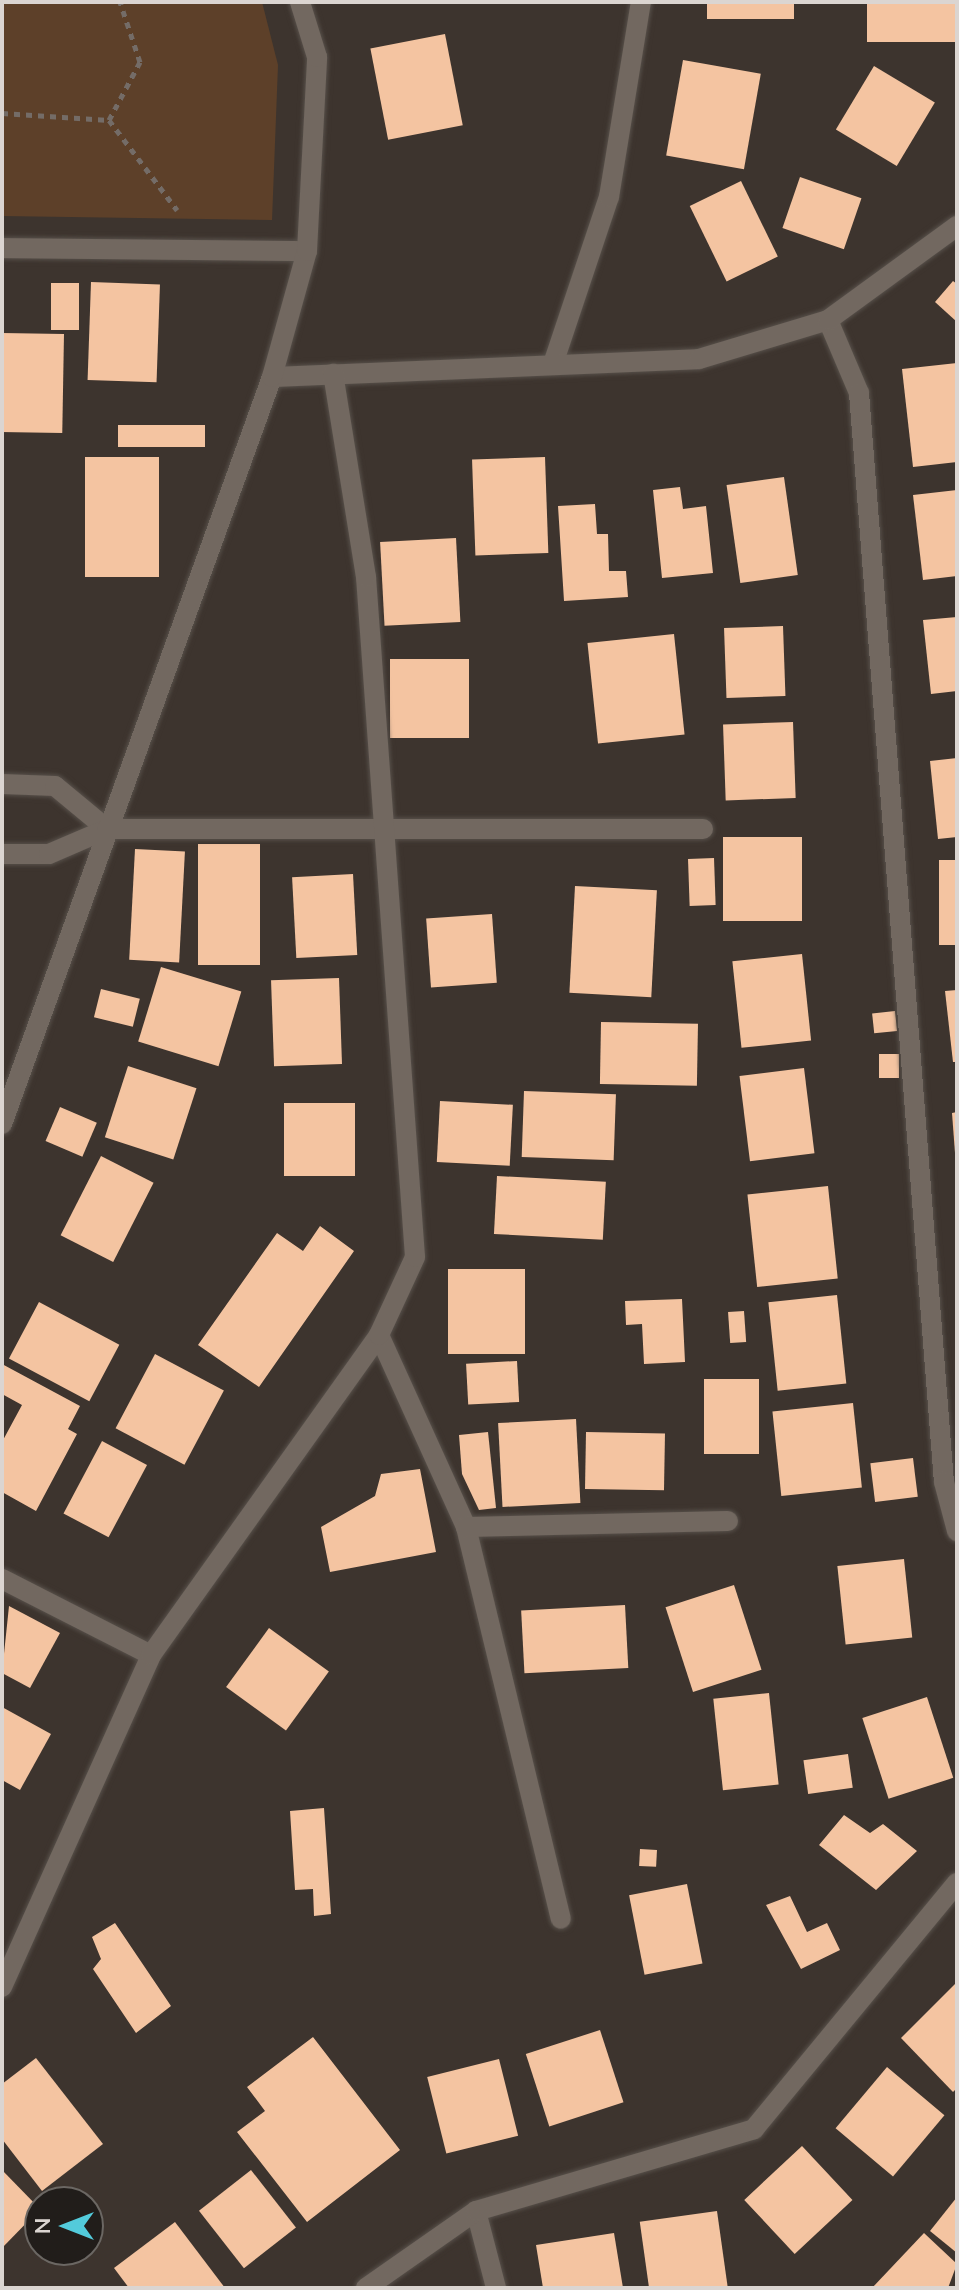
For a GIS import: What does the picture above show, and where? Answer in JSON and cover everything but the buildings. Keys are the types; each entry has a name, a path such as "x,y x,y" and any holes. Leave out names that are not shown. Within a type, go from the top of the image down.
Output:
{"street":[{"path":"2,1124 272,377 307,251 317,57 300,2"},
{"path":"553,364 609,197 641,2"},
{"path":"272,377 699,359 828,320 957,226"},
{"path":"2,248 307,251"},
{"path":"828,320 859,393 944,1482 957,1531"},
{"path":"2,1987 151,1655 379,1335 415,1257 366,577 333,374"},
{"path":"2,784 55,786 107,829"},
{"path":"2,854 49,854 107,829 386,825 703,829"},
{"path":"379,1335 466,1527 561,1919"},
{"path":"466,1527 728,1521"},
{"path":"2,1579 151,1655"},
{"path":"366,2288 476,2211 754,2129 957,1883"},
{"path":"476,2211 496,2288"}],"path":[{"path":"109,120 140,62 120,2"},
{"path":"2,113 109,120 211,250"}],"shaded area":[{"path":"2,2 262,2 278,65 272,220 2,216"}]}
